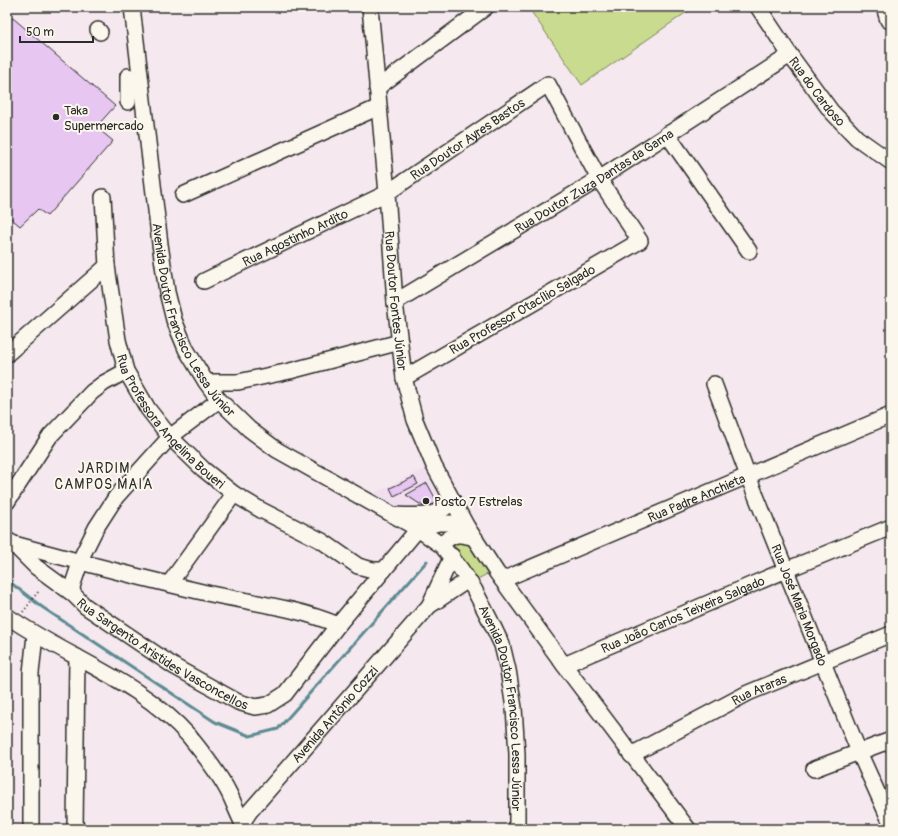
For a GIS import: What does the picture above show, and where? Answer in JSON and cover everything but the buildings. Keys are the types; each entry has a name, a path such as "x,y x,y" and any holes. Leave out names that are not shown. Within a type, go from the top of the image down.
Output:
{"street":[{"name":"Avenida Doutor Francisco Lessa Júnior","path":"132,7 167,292 174,320 186,349 219,400 249,429 277,450 418,529 441,545 452,556 471,584 490,620 502,645 508,670 514,708 517,754 517,829"},
{"name":"Rua Doutor Fontes Júnior","path":"370,7 387,193 395,302 404,378 415,420 434,466 471,532 500,577 631,755 688,829"},
{"path":"377,88 486,7"},
{"name":"Rua do Cardoso","path":"758,7 790,55 831,111 858,138 891,162"},
{"name":"Rua Doutor Zuza Dantas da Gama","path":"395,302 599,179 790,55"},
{"path":"128,76 128,102"},
{"name":"Rua Doutor Ayres Bastos","path":"387,193 548,84 599,179"},
{"path":"183,195 379,106"},
{"path":"668,134 749,251"},
{"name":"Rua Professor Otacílio Salgado","path":"404,378 640,241 599,179"},
{"name":"Rua Agostinho Ardito","path":"204,281 387,193"},
{"name":"Rua Professora Angelina Boueri","path":"103,197 107,266 118,340 126,371 148,410 170,437 203,469 234,494 261,510 322,541 358,566 373,570 384,570"},
{"path":"7,354 107,266"},
{"path":"206,382 238,382 290,371 400,342"},
{"path":"7,502 50,436 92,392 104,383 126,371"},
{"name":"Rua José Maria Morgado","path":"714,384 748,476 859,752 891,823"},
{"path":"80,562 96,528 116,497 170,437 219,400"},
{"name":"Rua Padre Anchieta","path":"500,577 891,416"},
{"path":"169,584 234,494"},
{"path":"393,515 420,516 433,514 444,509 453,501"},
{"path":"418,529 438,523 452,523 471,532"},
{"name":"Rua João Carlos Teixeira Salgado","path":"564,665 786,570 891,527"},
{"name":"Rua Sargento Aristides Vasconcellos","path":"9,542 36,567 73,594 85,606 175,667 238,702 255,708 268,705 284,694 338,625 418,529"},
{"path":"441,545 448,538 471,532"},
{"name":"Rua Sargento Aristides Vasconcellos","path":"9,542 80,562 169,584 300,612 322,618 338,625"},
{"name":"Avenida Antônio Cozzi","path":"244,826 250,811 429,606 452,556"},
{"name":"Rua Sargento Aristides Vasconcellos","path":"73,594 72,587 80,562"},
{"path":"358,566 365,594"},
{"name":"Avenida Antônio Cozzi","path":"429,606 471,584"},
{"path":"13,617 36,635 117,679 162,710 189,736 217,773 229,793 244,826"},
{"name":"Rua Araras","path":"631,755 748,692 891,634"},
{"path":"31,829 31,673 36,635"},
{"path":"75,829 77,657"},
{"path":"814,768 891,740"}],"path":[{"path":"13,617 38,592"}],"shaded area":[{"path":"424,469 450,517 416,521 371,495"},
{"path":"7,633 8,636 12,700 7,700"}],"green space":[{"path":"528,7 694,7 582,85"},
{"path":"465,538 491,572 476,580 455,547 454,543"}],"waterway":[{"path":"7,580 42,607 215,722 250,736 278,729 427,561"}],"place":[{"name":"Taka Supermercado","path":"56,117"},
{"name":"Posto 7 Estrelas","path":"426,501"}],"district":[{"name":"JARDIM CAMPOS MAIA","path":"104,476"}]}
